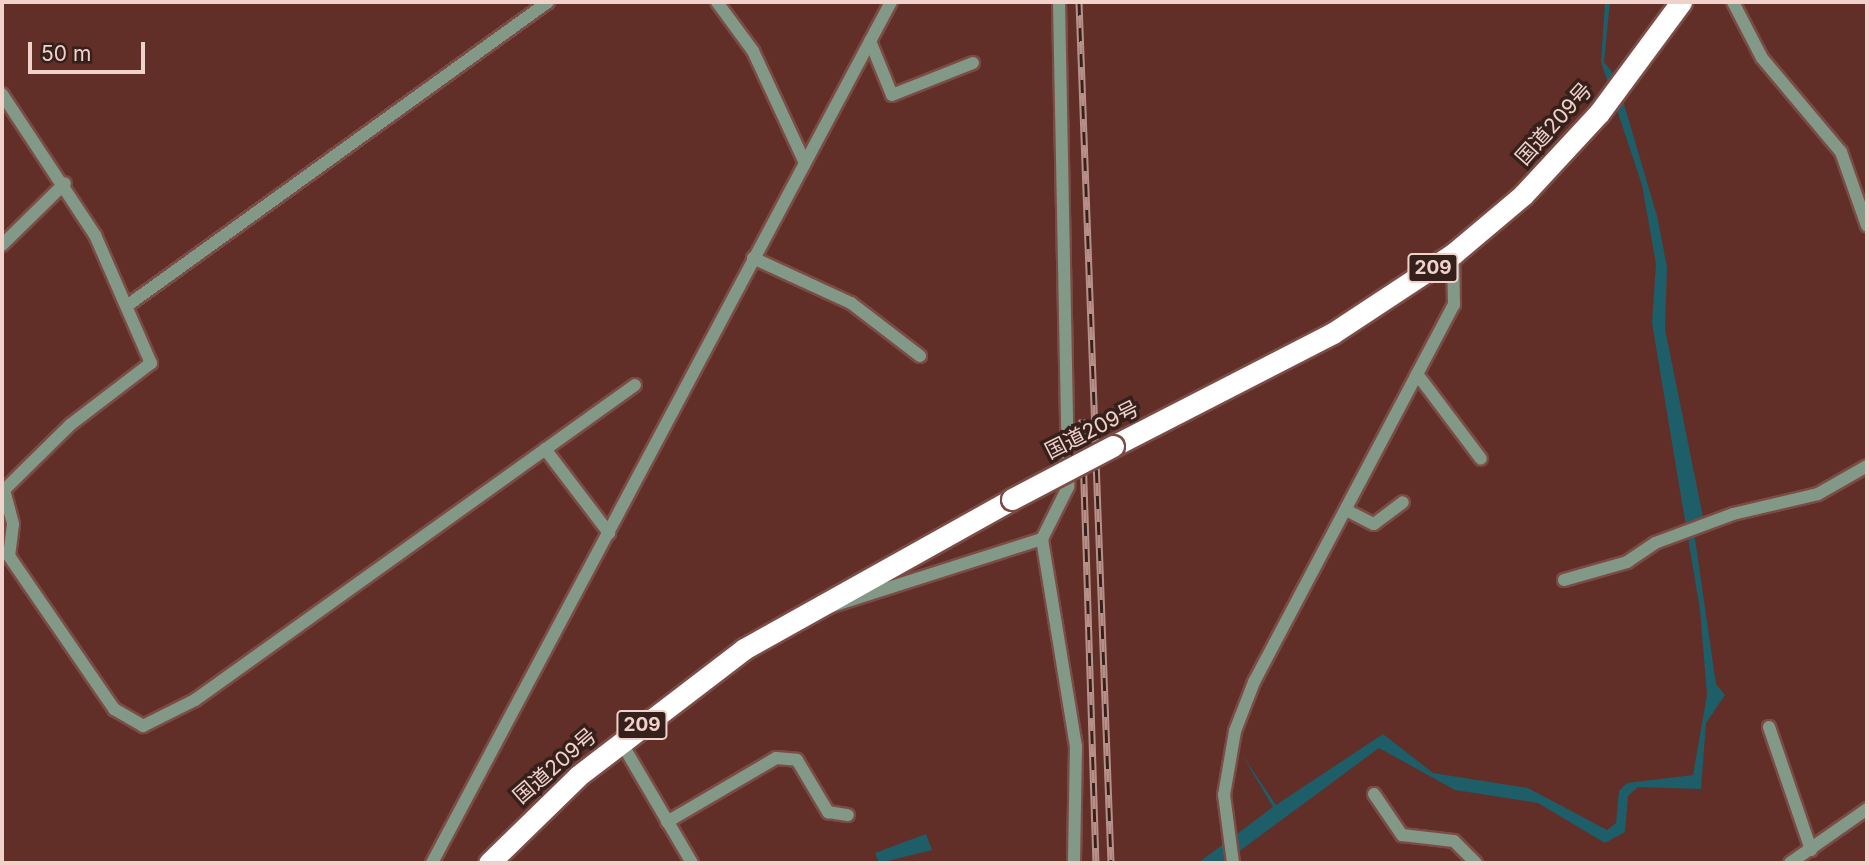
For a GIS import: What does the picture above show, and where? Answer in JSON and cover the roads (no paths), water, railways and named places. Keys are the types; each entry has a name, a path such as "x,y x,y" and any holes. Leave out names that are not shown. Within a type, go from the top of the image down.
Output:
{"highway":[{"name":"国道209号","path":"489,863 621,742 744,649 811,608 1012,499 1333,333 1453,254 1523,195 1600,113 1681,2"}],"street":[{"path":"128,305 548,2"},
{"path":"717,2 753,51 805,163"},
{"path":"432,863 891,2"},
{"path":"1059,2 1068,487 1042,539 1076,746 1074,863"},
{"path":"1733,2 1762,58 1841,152 1867,226"},
{"path":"870,41 892,95 973,63"},
{"path":"2,94 65,183 128,305 151,363 70,425 4,489 13,524 5,558 114,709 143,726 195,700 635,385"},
{"path":"2,245 65,183"},
{"path":"1233,863 1224,795 1235,731 1346,510 1454,305 1453,254"},
{"path":"753,258 851,303 920,356"},
{"path":"1417,374 1481,459"},
{"path":"545,449 609,533"},
{"path":"1564,580 1627,562 1655,543 1733,514 1818,494 1867,466"},
{"path":"1346,510 1374,524 1403,502"},
{"path":"811,608 851,605 1042,539"},
{"path":"1769,727 1811,850"},
{"path":"621,742 692,863"},
{"path":"667,822 776,758 797,760 828,812 848,815"},
{"path":"1374,794 1402,835 1454,841 1472,862"},
{"path":"1790,863 1867,809"}],"water":[{"path":"1605,2 1610,2 1604,62 1616,77 1657,216 1667,267 1665,329 1703,517 1725,511 1693,525 1716,684 1725,695 1706,723 1701,789 1638,787 1628,796 1625,832 1605,843 1538,803 1455,790 1379,748 1226,861 1198,863 1273,807 1241,753 1276,805 1383,734 1433,773 1528,788 1607,830 1616,823 1619,791 1627,783 1693,775 1707,695 1700,610 1652,323 1656,264 1642,185 1601,62"},
{"path":"926,834 932,850 879,863 875,853"}],"railway":[{"path":"1079,2 1111,863"},
{"path":"1082,419 1096,863"}]}
